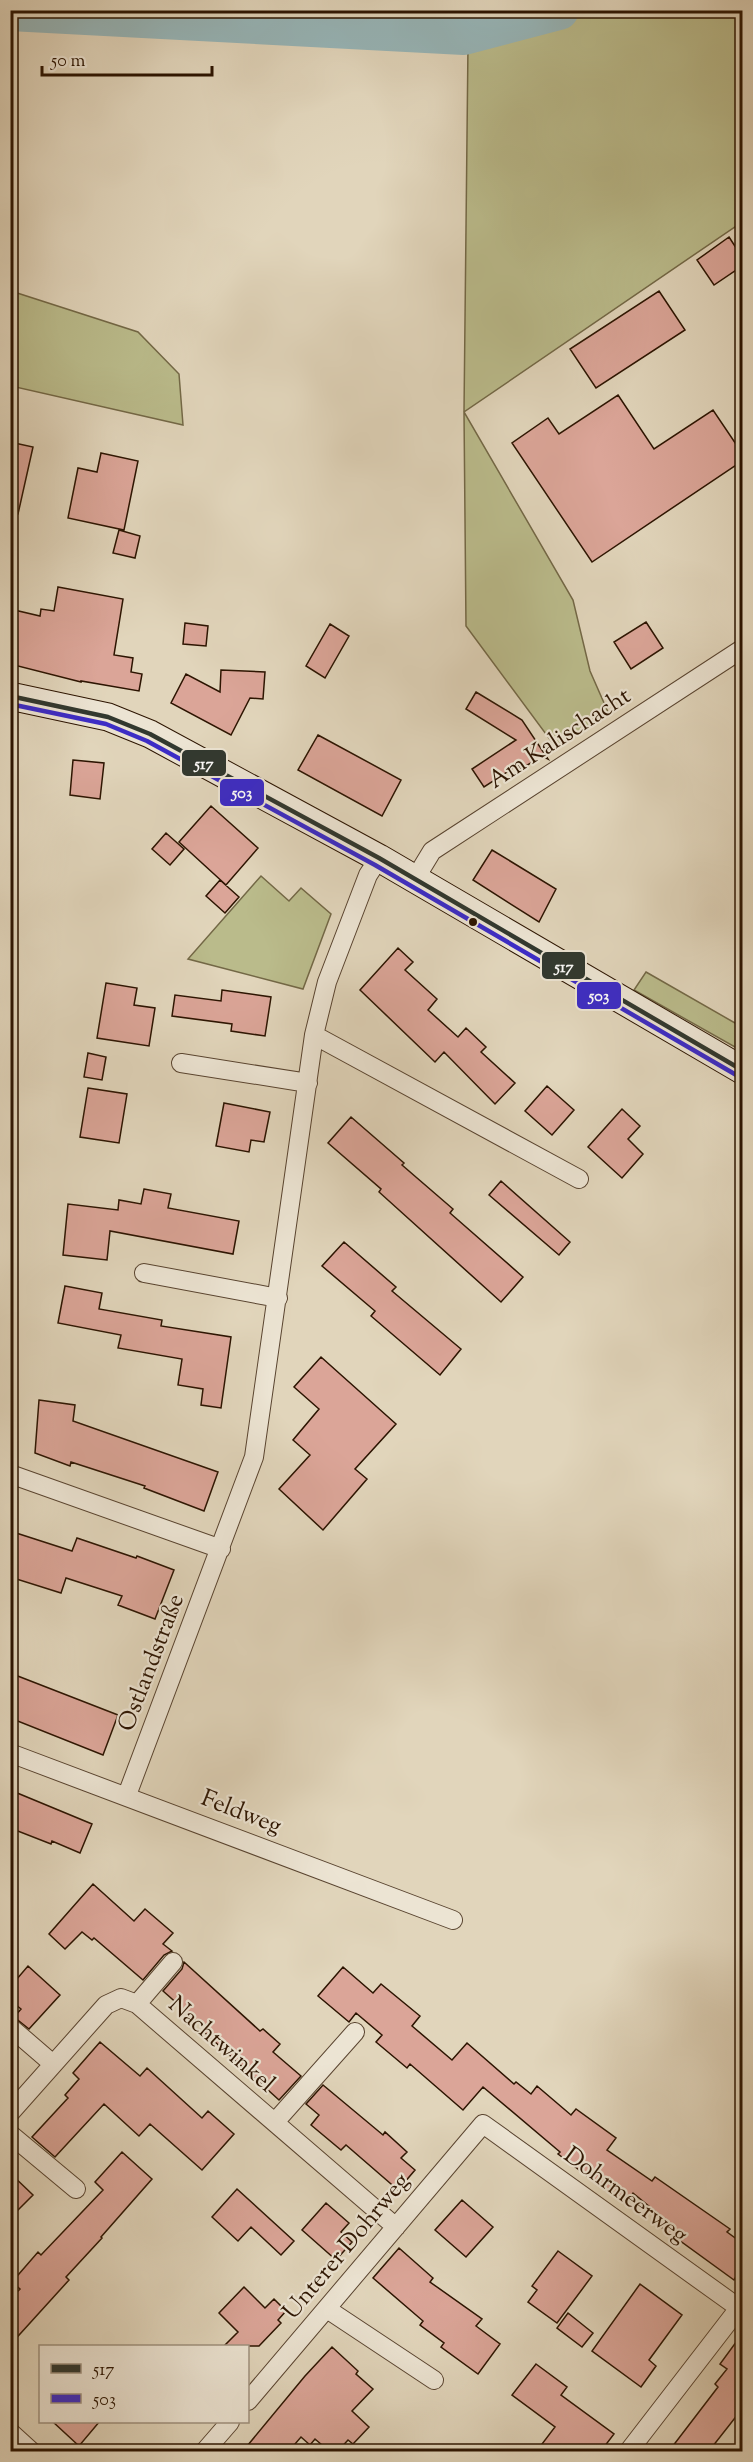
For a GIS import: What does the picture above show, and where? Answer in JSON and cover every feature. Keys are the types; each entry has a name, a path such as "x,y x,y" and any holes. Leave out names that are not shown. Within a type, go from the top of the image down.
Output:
{"street":[{"name":"Am Kalischacht","path":"415,879 432,851 742,649"},
{"path":"10,696 108,717 150,734 379,858 742,1070"},
{"name":"Ostlandstraße","path":"127,1795 254,1457 314,1035 327,982 368,875 379,858"},
{"path":"314,1035 579,1179"},
{"path":"181,1063 308,1083"},
{"path":"144,1273 278,1298"},
{"path":"10,1474 221,1549"},
{"name":"Feldweg","path":"10,1753 127,1795 453,1920"},
{"name":"Nachtwinkel","path":"137,2004 173,1962"},
{"name":"Nachtwinkel","path":"10,2113 106,2005 121,1998 137,2004 396,2227"},
{"path":"10,2027 53,2064"},
{"name":"Nachtwinkel","path":"275,2122 355,2031"},
{"name":"Unterer Dohrweg","path":"249,2400 483,2124"},
{"name":"Dohrmeerweg","path":"483,2124 739,2308 628,2451"},
{"path":"10,2134 76,2189"},
{"path":"327,2308 434,2380"},
{"path":"204,2451 228,2423"},
{"path":"10,2432 32,2451"}],"green space":[{"path":"597,11 742,11 742,222 464,412 468,45"},
{"path":"11,291 138,332 179,374 183,425 11,386"},
{"path":"464,412 573,600 590,671 608,712 557,749 466,626"},
{"path":"261,876 289,901 301,888 331,914 303,989 188,959"},
{"path":"646,972 742,1027 742,1051 634,990"}],"building":[{"path":"729,237 742,257 742,266 714,285 697,260"},
{"path":"659,291 685,330 596,388 570,349"},
{"path":"618,395 654,449 713,410 742,453 742,461 592,562 512,443 548,418 559,434"},
{"path":"10,442 33,447 18,514 10,513"},
{"path":"101,453 138,461 124,530 68,518 78,468 97,472"},
{"path":"119,530 140,536 135,558 113,553"},
{"path":"58,587 123,599 114,655 133,658 131,672 142,674 139,691 81,682 10,664 10,609 40,616 41,609 54,611"},
{"path":"646,622 663,648 631,669 614,642"},
{"path":"185,623 208,626 206,646 183,644"},
{"path":"330,624 349,636 325,678 306,666"},
{"path":"221,670 265,672 263,699 250,698 231,735 171,703 186,674 220,692"},
{"path":"476,692 522,720 548,759 542,756 521,769 518,765 484,787 472,769 516,740 466,709"},
{"path":"318,735 401,780 382,816 298,770"},
{"path":"73,760 104,763 100,799 70,795"},
{"path":"211,806 258,848 226,885 179,842"},
{"path":"166,833 184,849 170,865 152,849"},
{"path":"492,850 556,889 539,922 473,880"},
{"path":"220,880 239,897 225,913 206,896"},
{"path":"398,948 413,962 405,970 437,999 428,1010 458,1037 466,1028 486,1047 481,1052 515,1083 495,1104 444,1052 435,1062 360,990"},
{"path":"106,983 137,988 134,1005 155,1008 149,1046 97,1038"},
{"path":"222,990 271,997 265,1036 231,1031 232,1024 172,1016 175,995 221,1001"},
{"path":"88,1053 106,1057 102,1080 84,1077"},
{"path":"547,1086 574,1110 552,1135 525,1111"},
{"path":"88,1088 127,1094 119,1143 80,1137"},
{"path":"224,1103 270,1112 264,1142 251,1140 249,1152 216,1146"},
{"path":"622,1109 640,1126 628,1139 643,1154 622,1178 588,1147"},
{"path":"351,1117 453,1209 450,1213 523,1277 501,1302 379,1192 381,1189 328,1143"},
{"path":"501,1181 570,1242 559,1255 489,1195"},
{"path":"144,1189 171,1194 168,1208 239,1221 233,1254 110,1231 107,1260 63,1255 68,1204 118,1210 119,1200 141,1204"},
{"path":"344,1242 396,1287 392,1291 461,1349 440,1375 371,1316 375,1311 322,1266"},
{"path":"65,1286 102,1293 99,1309 162,1320 161,1326 231,1337 221,1408 201,1405 203,1389 178,1385 182,1359 118,1348 121,1335 58,1323"},
{"path":"321,1357 396,1424 355,1469 367,1479 323,1530 279,1489 310,1455 293,1440 319,1409 294,1387"},
{"path":"39,1400 75,1405 73,1421 218,1472 204,1511 144,1488 145,1486 71,1462 70,1466 35,1453"},
{"path":"10,1531 72,1551 77,1538 174,1570 155,1619 118,1605 122,1596 66,1578 61,1593 10,1577"},
{"path":"10,1673 118,1715 103,1755 10,1718"},
{"path":"10,1790 92,1824 80,1853 52,1841 51,1844 10,1828"},
{"path":"93,1884 134,1921 145,1909 173,1933 163,1944 172,1951 164,1955 143,1980 94,1938 92,1940 82,1932 65,1949 49,1934"},
{"path":"184,1962 260,2031 263,2029 280,2044 273,2052 301,2076 279,2100 204,2032 206,2029 163,1991 182,1969"},
{"path":"28,1966 60,1995 29,2029 14,2017 21,2009 10,2000 10,1987"},
{"path":"343,1967 373,1993 381,1984 420,2016 412,2026 452,2060 467,2043 514,2084 516,2082 531,2094 537,2086 571,2115 576,2109 616,2138 607,2150 652,2181 655,2177 730,2229 727,2232 742,2243 742,2267 734,2280 657,2224 662,2217 633,2193 626,2204 603,2188 558,2154 560,2152 483,2087 463,2110 410,2064 407,2068 376,2042 382,2035 356,2013 349,2022 318,1996"},
{"path":"100,2042 140,2076 147,2068 202,2118 208,2111 234,2134 202,2170 150,2124 139,2136 104,2104 55,2157 32,2137 68,2098 65,2095 79,2079 73,2073"},
{"path":"323,2085 383,2135 385,2132 407,2152 401,2158 415,2170 398,2190 346,2145 341,2150 311,2125 319,2115 306,2104"},
{"path":"122,2152 152,2179 66,2277 69,2280 10,2345 10,2299 20,2289 12,2282 38,2252 41,2255 103,2190 95,2182"},
{"path":"10,2173 33,2195 10,2218"},
{"path":"237,2189 294,2241 281,2255 251,2227 238,2241 212,2217"},
{"path":"462,2200 493,2227 466,2257 435,2230"},
{"path":"326,2203 349,2223 341,2232 352,2242 336,2260 302,2230"},
{"path":"399,2248 433,2278 430,2282 482,2319 476,2326 500,2344 478,2374 441,2347 444,2343 420,2325 423,2321 373,2278"},
{"path":"558,2251 592,2276 557,2323 528,2302 537,2290 532,2286"},
{"path":"640,2284 682,2315 649,2360 656,2366 641,2387 592,2351"},
{"path":"244,2287 265,2308 274,2299 286,2311 278,2320 281,2323 259,2346 225,2345 238,2332 219,2313"},
{"path":"568,2313 593,2333 582,2347 557,2328"},
{"path":"742,2334 742,2409 709,2451 669,2451 718,2387 715,2384 727,2369 720,2364"},
{"path":"332,2347 358,2371 356,2374 373,2389 352,2411 369,2427 353,2444 348,2440 338,2451 329,2451 315,2439 310,2445 301,2437 289,2451 243,2451 305,2376"},
{"path":"536,2364 567,2387 561,2395 614,2434 601,2451 552,2451 542,2444 555,2427 512,2395"},
{"path":"54,2423 98,2423 79,2446"}],"waterway":[{"path":"10,11 464,35 559,10"}],"transit line":[{"name":"517","path":"10,696 108,717 150,734 379,858 742,1070"},
{"name":"503","path":"10,704 106,724 147,741 375,865 738,1076"}]}
